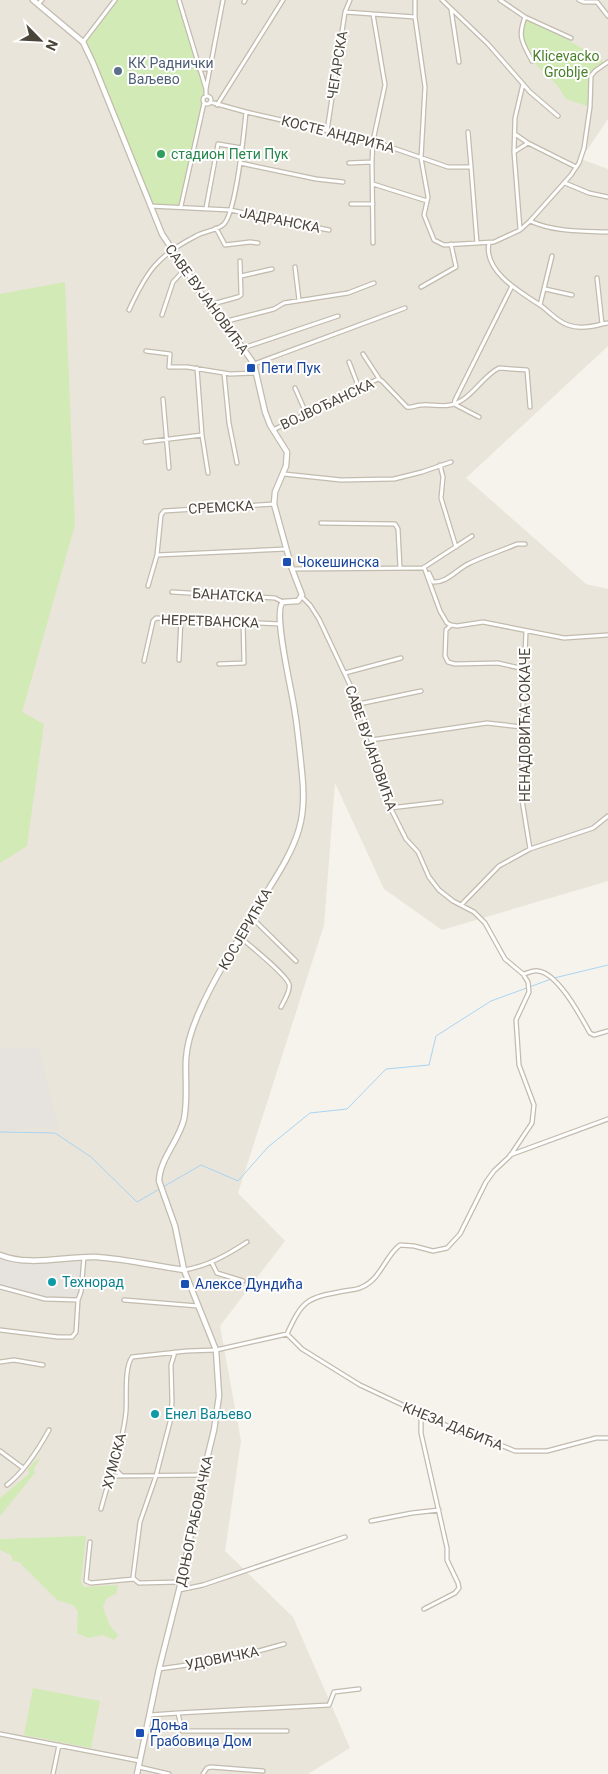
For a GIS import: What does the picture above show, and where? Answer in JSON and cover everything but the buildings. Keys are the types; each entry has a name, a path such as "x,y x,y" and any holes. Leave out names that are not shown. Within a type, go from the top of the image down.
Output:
{"street":[{"path":"33,0 40,2 83,42 115,0"},
{"path":"179,0 206,89"},
{"path":"181,206 204,103 203,98 206,96 209,69 223,0"},
{"path":"218,105 283,0"},
{"name":"ЧЕГАРСКА","path":"327,130 345,12 350,0"},
{"path":"415,0 415,17 425,87 421,158 428,192 424,215 437,242 444,244 489,243 520,230 530,221 576,167 584,148 590,107 591,76 595,70 608,62"},
{"path":"442,0 488,44 530,92 558,116"},
{"path":"500,0 524,17 570,38"},
{"path":"579,0 597,2 608,16"},
{"path":"451,8 459,62"},
{"path":"345,12 415,17"},
{"path":"373,14 385,85 373,140 373,243"},
{"path":"524,17 520,29 521,37 532,61"},
{"name":"САВЕ ВУЈАНОВИЋА","path":"83,42 162,234 170,249 209,305 254,364 262,403 273,430 287,452 284,474 276,492 274,504 292,569 302,597 319,619 360,704 390,808 406,840 418,852 429,876 438,889 453,901 462,904 474,912 485,923 505,959 523,974 528,982 528,992 516,1020 519,1066 534,1105 532,1122 510,1156"},
{"path":"199,69 209,69"},
{"path":"520,230 514,152 515,118 523,83"},
{"path":"204,103 210,102 211,98 206,96"},
{"name":"КОСТЕ АНДРИЋА","path":"210,102 246,112 373,140 448,167 471,167"},
{"path":"230,210 240,164 246,112"},
{"path":"468,132 477,243"},
{"path":"515,133 528,143 576,167"},
{"path":"514,152 528,143"},
{"path":"206,208 218,144 242,148"},
{"path":"349,163 372,162"},
{"path":"240,164 316,179 343,182"},
{"path":"565,182 589,193 608,196"},
{"path":"373,184 427,201"},
{"path":"350,204 373,204"},
{"name":"ЈАДРАНСКА","path":"150,206 181,206 230,210 329,230"},
{"name":"ЈАДРАНСКА","path":"216,228 226,222 230,210"},
{"path":"530,221 554,229 608,232"},
{"path":"129,310 150,270 170,249 198,234 216,228 225,244 258,243"},
{"path":"489,243 488,253 490,260 512,286 558,320 569,325 588,327 608,323"},
{"path":"421,286 456,267 451,244"},
{"path":"540,305 552,256"},
{"path":"209,305 240,296 242,290 240,262"},
{"path":"295,268 299,300"},
{"path":"241,276 272,269"},
{"path":"162,315 173,282 185,270"},
{"path":"597,278 602,324"},
{"path":"223,322 274,309 284,303 348,293 374,283"},
{"path":"454,404 459,390 512,286"},
{"path":"545,289 572,295"},
{"path":"254,364 405,308"},
{"path":"243,348 338,316"},
{"path":"146,351 170,354 169,367 197,368 224,373 256,373"},
{"path":"363,354 380,380"},
{"path":"349,362 359,388"},
{"path":"197,368 202,435 208,473"},
{"path":"454,404 473,391 497,369 525,369 528,372 530,407"},
{"path":"224,373 229,423 238,463"},
{"name":"ВОЈВОЂАНСКА","path":"273,430 359,388 380,380 407,407 412,408 421,405 449,406 454,404"},
{"path":"295,388 306,413"},
{"path":"163,399 170,468"},
{"path":"454,404 479,417"},
{"path":"145,442 202,435"},
{"path":"284,474 341,480 394,479 451,462"},
{"path":"440,465 443,477 441,498 456,547"},
{"name":"СРЕМСКА","path":"157,555 164,511 274,504"},
{"path":"321,522 395,524 398,529 400,568"},
{"path":"292,569 424,567 472,536"},
{"path":"424,567 429,572 433,582 436,582 451,577 466,565 517,544 525,544"},
{"path":"148,586 157,555 286,549"},
{"path":"427,572 440,611 450,625 457,626 483,622 564,638 608,635"},
{"name":"БАНАТСКА","path":"172,592 274,598 283,602"},
{"path":"283,602 297,601 302,597"},
{"name":"КОСЈЕРИЋКА","path":"184,1270 175,1226 159,1181 160,1168 178,1137 184,1120 186,1107 186,1056 190,1035 201,1008 240,937 283,866 299,830 302,806 302,774 295,712 280,624 279,607 283,602"},
{"name":"НЕРЕТВАНСКА","path":"144,661 154,619 243,621 280,624"},
{"path":"179,660 181,619"},
{"path":"219,664 244,663 243,621"},
{"path":"450,625 446,630 445,656 448,662 455,664 498,663 524,669"},
{"name":"НЕНАДОВИЋА СОКАЧЕ","path":"526,630 522,727 522,800 530,849"},
{"path":"345,673 401,658"},
{"path":"360,704 422,691"},
{"path":"371,740 487,723 522,727"},
{"path":"390,808 441,802"},
{"path":"462,904 499,866 530,849 592,828 608,816"},
{"path":"252,918 296,961"},
{"path":"240,937 278,972 289,986 281,1007"},
{"path":"523,974 537,970 546,973 556,982 577,1010 590,1033 594,1036 608,1031"},
{"path":"134,1579 133,1569 137,1532 156,1476 171,1414 171,1365 175,1352 216,1350 287,1334 298,1311 314,1297 363,1287 378,1275 394,1250 400,1245 414,1246 433,1251 447,1248 460,1234 486,1182 494,1171 510,1156 608,1119"},
{"path":"0,1254 11,1259 23,1260 84,1257 111,1259 184,1270 199,1268 247,1242"},
{"path":"0,1330 72,1337 76,1328 84,1257"},
{"path":"212,1262 217,1273 244,1280"},
{"name":"ДОЊОГРАБОВАЧКА","path":"137,1774 219,1408 216,1350 184,1270"},
{"path":"0,1287 45,1299 78,1300"},
{"path":"124,1300 198,1306"},
{"name":"КНЕЗА ДАБИЋА","path":"287,1334 302,1349 336,1372 360,1385 469,1436 488,1440 515,1451 547,1451 596,1438 608,1438"},
{"name":"ХУМСКА","path":"101,1509 126,1413 130,1359 134,1356 175,1352"},
{"path":"0,1362 14,1360 43,1365"},
{"path":"421,1415 422,1433 447,1548 447,1560 459,1588 455,1593 424,1609"},
{"path":"7,1485 17,1477 49,1430"},
{"path":"0,1451 23,1468"},
{"path":"113,1466 122,1476"},
{"path":"110,1476 203,1475"},
{"path":"371,1521 412,1512 439,1510"},
{"path":"179,1590 203,1585 345,1537"},
{"path":"90,1542 86,1581 91,1583 134,1579 139,1583 181,1582"},
{"name":"УДОВИЧКА","path":"159,1669 229,1659 284,1644"},
{"path":"150,1715 328,1705 334,1692 359,1689"},
{"path":"178,1713 182,1731 287,1731"},
{"path":"0,1734 59,1745 139,1764 169,1774"},
{"path":"53,1774 59,1745"},
{"path":"203,1774 207,1768 211,1767 262,1771"}],"shaded area":[{"path":"0,0 608,0 608,119 581,159 608,169 608,346 466,478 586,584 608,589 608,881 442,930 384,889 335,783 324,925 238,1193 285,1241 220,1326 241,1441 225,1551 293,1617 350,1748 308,1774 0,1774"},
{"path":"38,1047 59,1130 37,1127 0,1133 0,1049"},
{"path":"0,1255 15,1260 84,1257 81,1292 78,1300 57,1300 0,1287"}],"green space":[{"path":"115,0 179,0 206,96 203,99 204,103 181,206 150,206 83,42"},
{"name":"Klicevacko Groblje","path":"525,17 571,38 570,41 605,63 591,76 590,107 566,99 557,85 532,61 521,37"},
{"path":"65,282 75,525 22,712 44,724 27,846 0,863 0,294"},
{"path":"41,1458 34,1468 35,1473 0,1516 0,1498 29,1474 28,1469 35,1461"},
{"path":"86,1536 82,1585 85,1587 118,1585 116,1594 107,1598 103,1607 110,1626 118,1635 114,1640 103,1635 88,1638 77,1633 78,1611 73,1605 57,1600 19,1562 13,1561 11,1555 0,1550 0,1539"},
{"path":"33,1688 100,1701 91,1748 24,1735"}],"waterway":[{"path":"0,1132 55,1133 91,1157 137,1202 201,1165 238,1181 268,1147 310,1113 347,1109 386,1069 429,1065 436,1036 491,1001 554,978 608,965"}],"place":[{"name":"КК Раднички Ваљево","path":"118,71"},
{"name":"стадион Пети Пук","path":"161,154"},
{"name":"Пети Пук","path":"251,368"},
{"name":"Чокешинска","path":"287,562"},
{"name":"Технорад","path":"52,1282"},
{"name":"Алексе Дундића","path":"185,1284"},
{"name":"Енел Ваљево","path":"155,1414"},
{"name":"Доња Грабовица Дом","path":"140,1733"}]}
